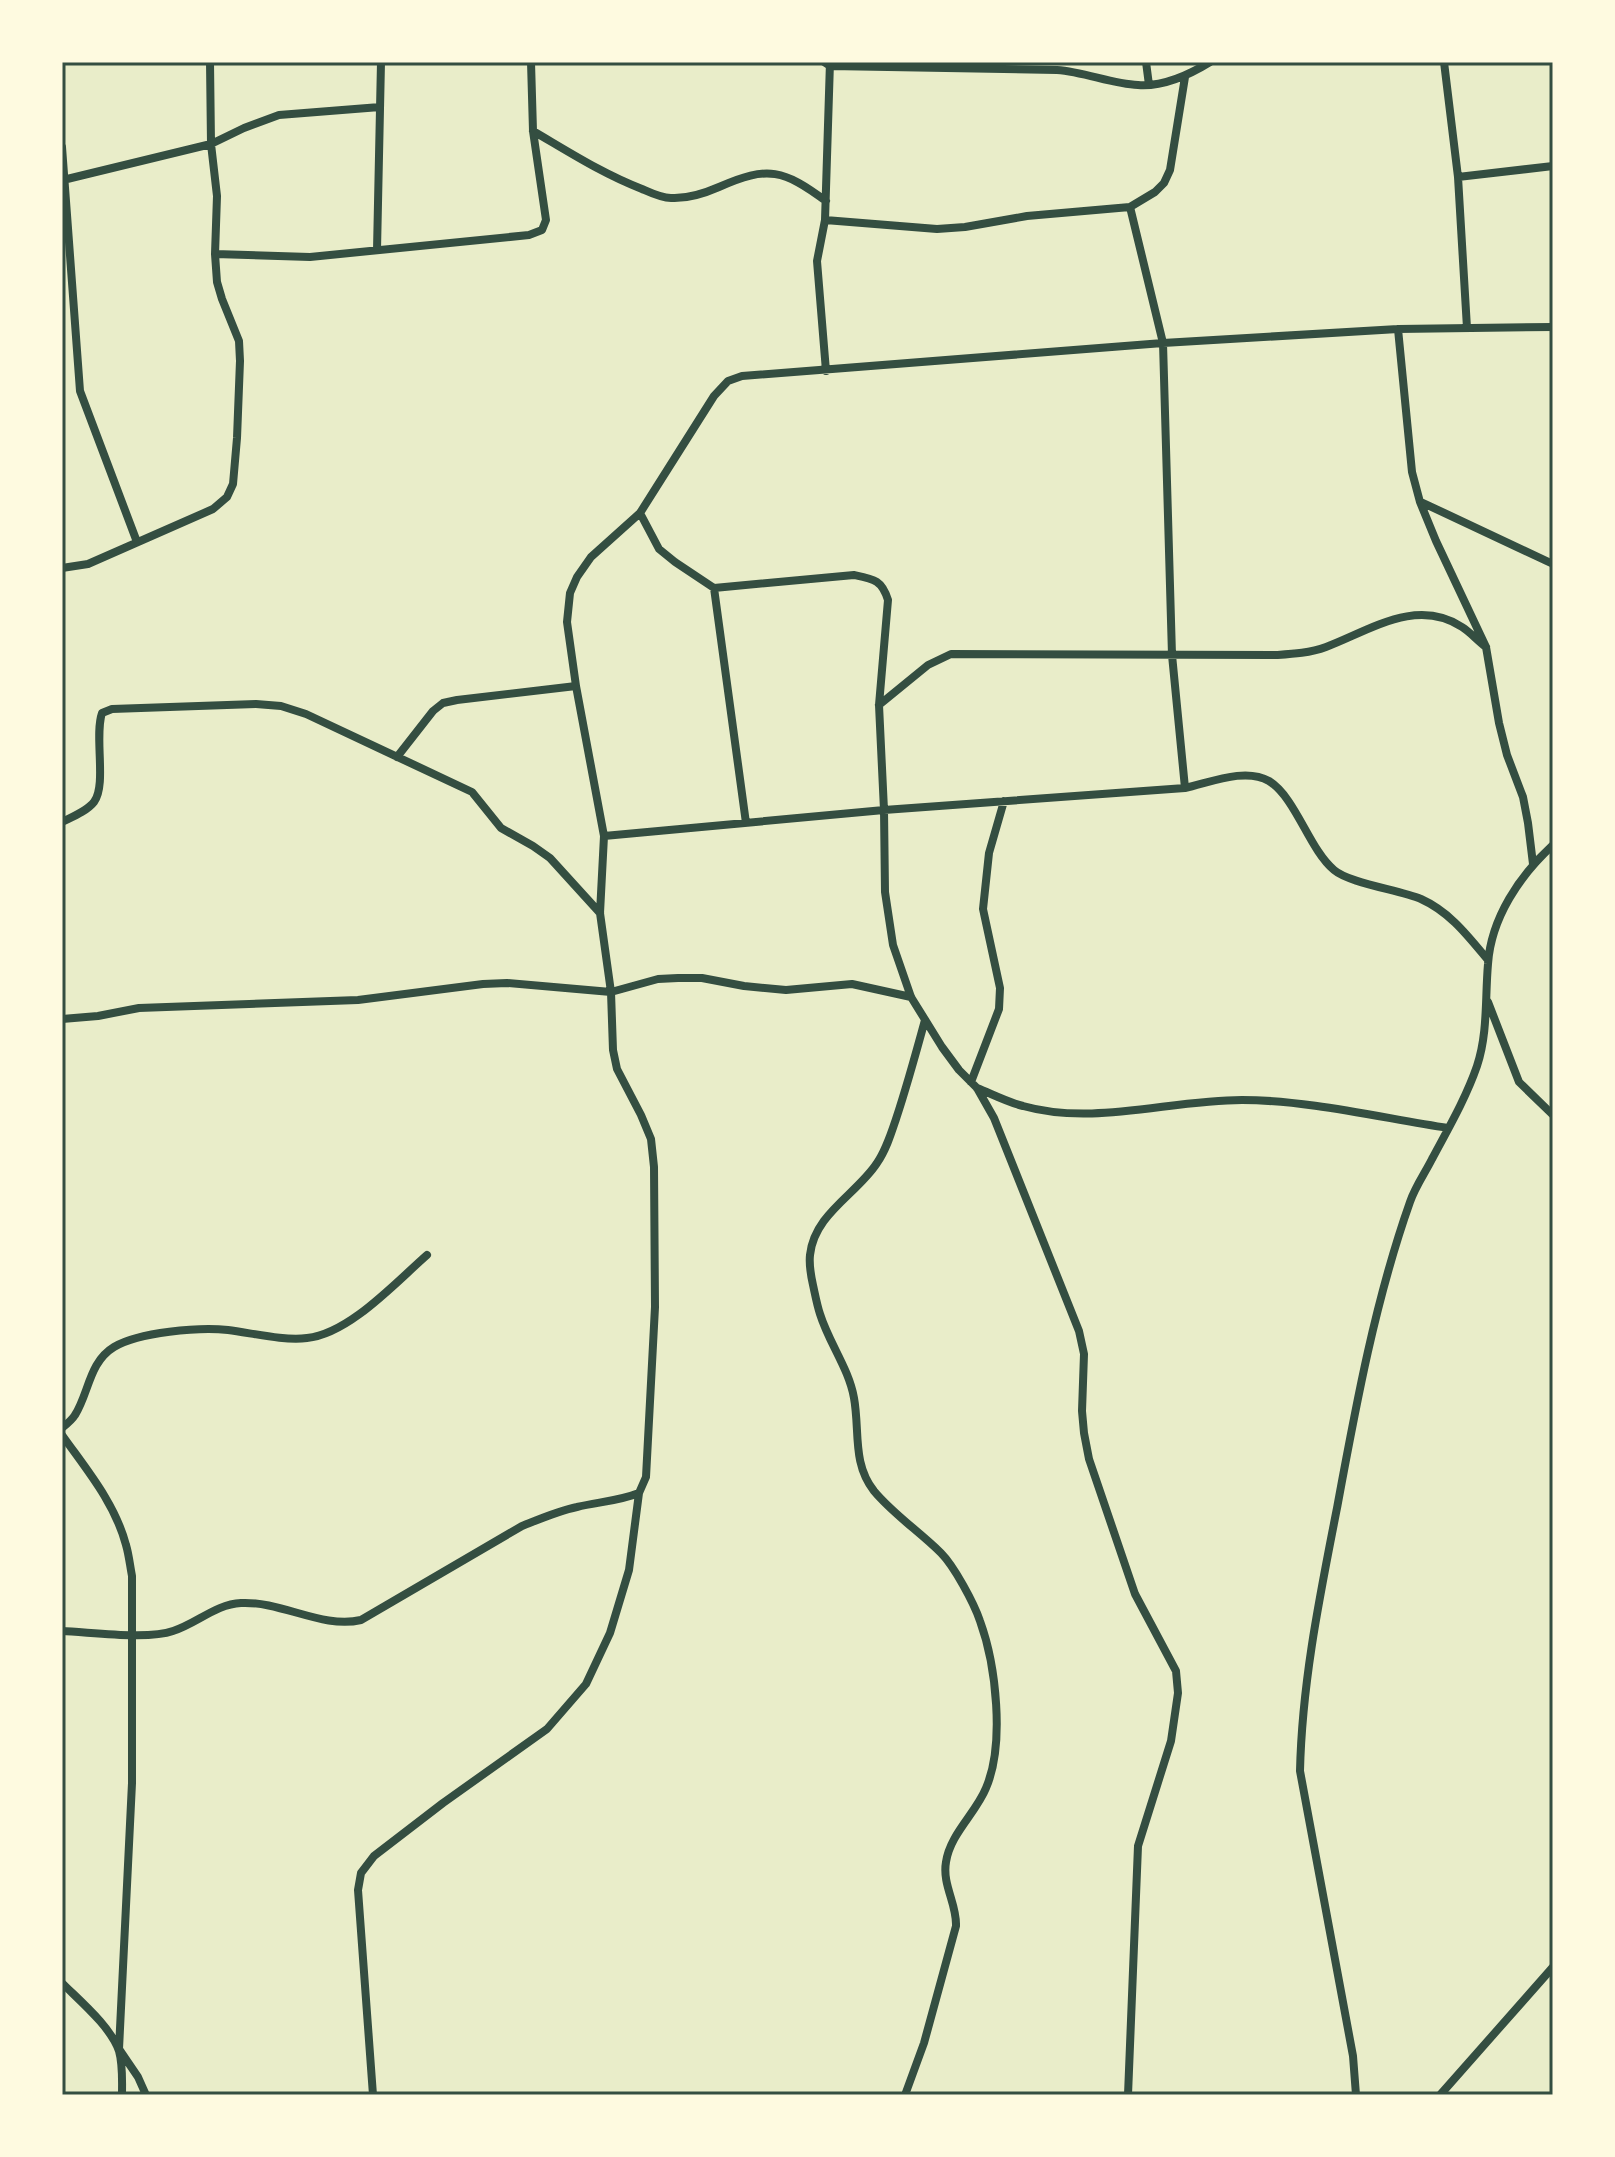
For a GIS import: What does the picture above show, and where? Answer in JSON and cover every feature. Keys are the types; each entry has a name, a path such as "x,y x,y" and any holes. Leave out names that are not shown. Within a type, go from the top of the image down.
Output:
{"street":[{"path":"62,568 88,564 213,509 227,497 233,484 239,341 217,282 217,196 211,144 210,62"},
{"path":"377,250 381,62"},
{"path":"215,254 310,257 529,235 542,230 546,220 533,131 531,62"},
{"path":"1146,62 1149,85"},
{"path":"826,371 817,261 825,220 828,63 972,65 1079,71 1149,85 1185,77 1210,62"},
{"path":"1444,62 1458,177 1467,328"},
{"path":"825,220 937,229 1027,216 1130,207 1155,192 1170,170 1185,77"},
{"path":"63,179 211,144 279,115 380,107"},
{"path":"533,131 608,176 667,198 700,195 741,177 760,174 780,175 799,181 826,201"},
{"path":"62,147 80,391 137,542"},
{"path":"1458,177 1553,166"},
{"path":"1130,207 1163,343 1172,655 1185,788"},
{"path":"373,2095 358,1890 361,1873 374,1856 547,1729 586,1684 610,1633 629,1570 639,1493 646,1477 655,1307 654,1167 651,1139 617,1069 612,1032 611,992 600,913 604,836 567,622 570,593 577,577 591,557 640,513 714,396 728,381 742,376 1163,343 1398,329 1553,327"},
{"path":"1398,329 1412,472 1436,541 1486,647 1499,723 1523,797 1533,864"},
{"path":"1420,502 1553,564"},
{"path":"640,513 659,549 714,588 854,575 874,579 884,588 888,600 879,705 885,892 893,945 911,997 994,1118 1079,1331 1084,1354 1082,1411 1089,1459 1135,1594 1176,1671 1178,1693 1171,1741 1138,1846 1128,2095"},
{"path":"714,588 746,823"},
{"path":"879,705 928,665 951,654 1300,654 1324,648 1391,619 1413,615 1435,616 1461,626 1486,647"},
{"path":"397,757 433,711 443,703 576,686"},
{"path":"62,822 97,798 100,784 99,723 102,713 112,709 256,704 281,706 306,714 472,792 501,828 550,858 600,913"},
{"path":"604,836 884,810 1185,788 1234,777 1256,776 1270,782 1285,798 1335,871 1418,898 1438,908 1459,925 1488,960"},
{"path":"974,1085 999,1009 1000,988 983,909 989,853 1004,801"},
{"path":"1356,2095 1353,2056 1300,1771 1301,1728 1315,1625 1356,1405 1393,1253 1411,1197 1477,1066 1485,1033 1488,960 1494,932 1507,901 1533,864 1553,845"},
{"path":"62,1019 139,1008 358,1000 483,984 507,983 611,992 658,979 702,978 786,990 852,984 911,997"},
{"path":"1486,998 1519,1082 1553,1115"},
{"path":"905,2095 924,2043 956,1926 956,1912 945,1882 946,1861 951,1845 986,1788 996,1752 993,1672 981,1622 944,1556 876,1493 863,1475 857,1445 854,1398 819,1313 810,1254 825,1218 876,1165 888,1141 925,1020"},
{"path":"974,1085 1022,1106 1053,1112 1089,1114 1204,1101 1278,1101 1448,1128"},
{"path":"62,1428 74,1417 92,1371 111,1348 131,1339 177,1331 224,1330 308,1338 342,1327 427,1255"},
{"path":"62,1435 101,1489 114,1513 126,1544 132,1576 132,1783 119,2049 122,2095"},
{"path":"62,1631 170,1633 222,1607 239,1603 264,1605 345,1624 361,1620 522,1526 575,1507 639,1493"},
{"path":"1440,2095 1553,1967"},
{"path":"62,1983 105,2027 138,2077 146,2095"}]}
